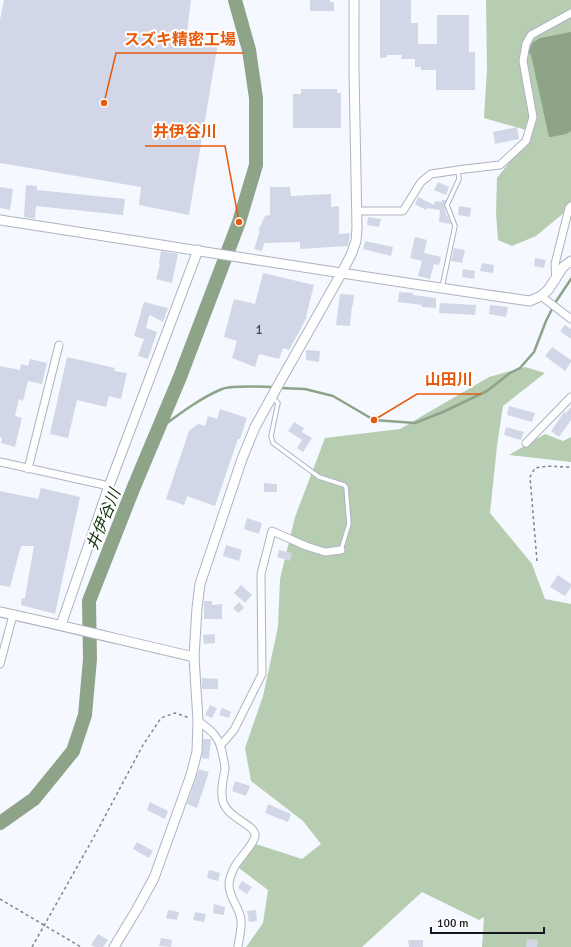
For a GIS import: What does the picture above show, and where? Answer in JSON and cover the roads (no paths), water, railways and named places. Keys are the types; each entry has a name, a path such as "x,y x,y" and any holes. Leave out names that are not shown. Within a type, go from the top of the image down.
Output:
{"street":[{"path":"114,947 154,878 191,775 197,752 198,721 194,657 200,584 242,459 255,427 341,274 351,255 356,240 357,211 354,0"},
{"path":"357,211 403,211 421,182 431,174 500,165 526,141 533,117 522,61 526,44 531,35 571,13"},
{"path":"556,280 555,264 569,208 571,206"},
{"path":"0,220 198,250 341,274 530,301 544,298 564,267 571,261"},
{"path":"64,626 109,486 198,250"},
{"path":"544,298 571,319"},
{"path":"28,469 59,344"},
{"path":"526,443 571,397"},
{"path":"0,462 109,486"},
{"path":"221,745 234,730 262,674 262,574 272,531 306,546 325,552 341,550"},
{"path":"0,612 194,657"},
{"path":"0,664 13,615"},
{"path":"198,721 208,728 221,745 225,767 222,786 223,802 230,814 254,830 255,834 255,837 250,845 234,867 229,885 242,919 238,947"}],"lane":[{"path":"441,289 455,226 447,205 458,178 458,170"},
{"path":"273,395 278,403 271,436 273,443 318,477 344,485 346,487 349,524 341,550"}],"waterway":[{"name":"井伊谷川","path":"0,823 34,799 73,751 85,715 90,659 89,601 133,489 180,377 239,222 256,165 256,98 249,50 235,0"},
{"path":"280,388 305,389 333,396 374,420 415,423 443,412 487,391 510,373 520,368 534,352 555,303 571,279"},
{"path":"159,429 197,402 222,389 240,387 275,387"}],"place":[{"name":"スズキ精密工場","path":"104,103"},
{"name":"井伊谷川","path":"239,222"},
{"name":"山田川","path":"374,420"}]}
